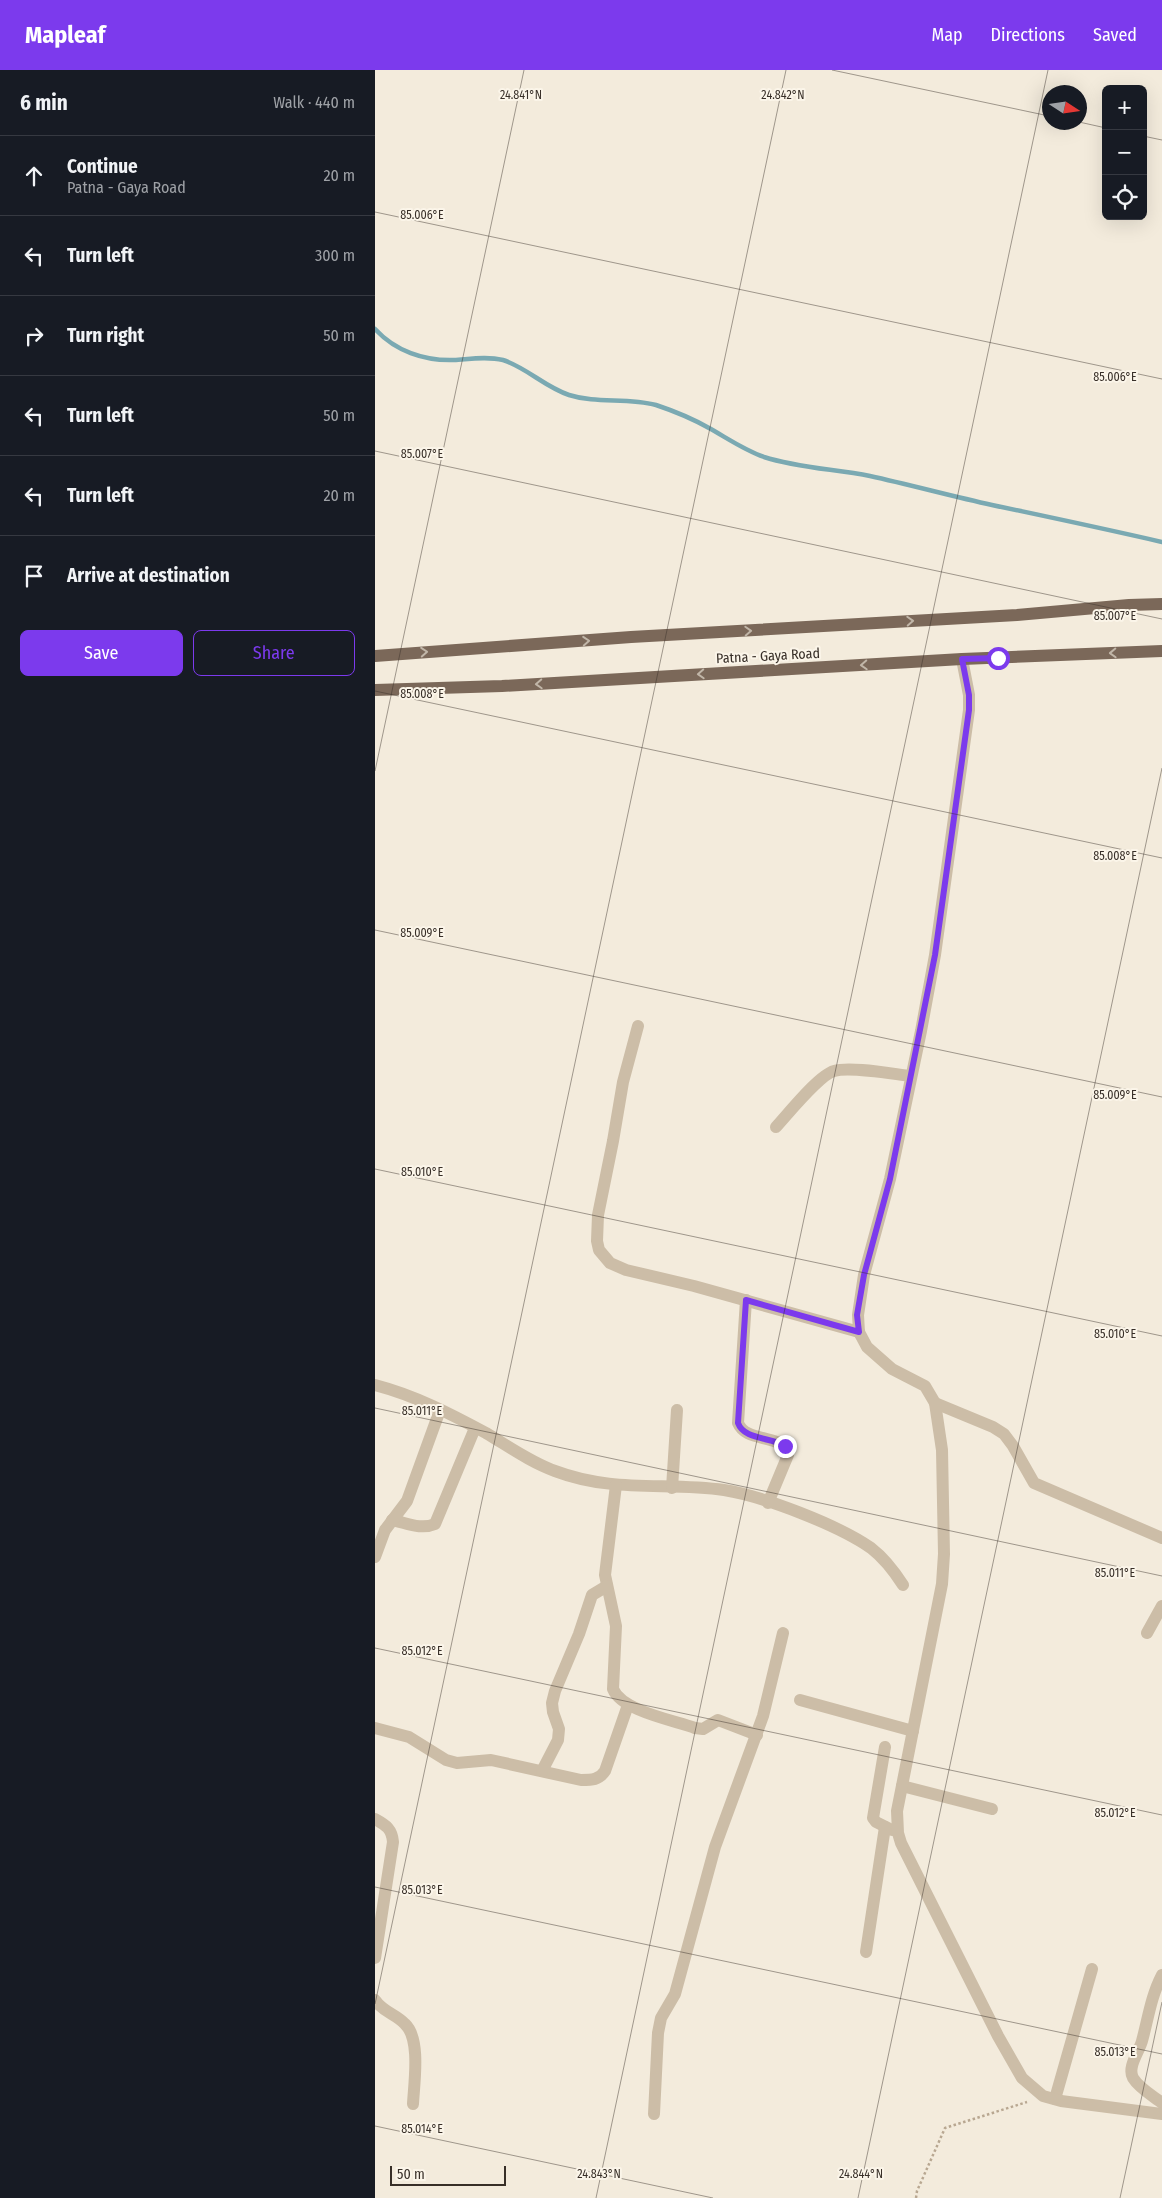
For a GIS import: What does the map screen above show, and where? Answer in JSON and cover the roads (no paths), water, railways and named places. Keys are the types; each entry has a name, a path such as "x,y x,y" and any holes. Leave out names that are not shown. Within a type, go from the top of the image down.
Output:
{"main road":[{"path":"375,656 631,637 1017,615 1129,604 1162,604"},
{"name":"Patna - Gaya Road","path":"375,690 511,685 962,659 1162,652"}],"street":[{"path":"962,659 969,695 969,710 935,955 890,1179 864,1275 857,1315 859,1332 867,1347 892,1369 925,1386 935,1402 941,1450 944,1564 942,1584 897,1811 898,1833 901,1844 1010,2059 1022,2078 1049,2098 1162,2114"},
{"path":"638,1026 623,1082 598,1215 597,1241 599,1250 610,1263 626,1270 746,1300 859,1332"},
{"path":"776,1127 817,1084 834,1071 850,1070 911,1076"},
{"path":"746,1300 739,1428 747,1433 780,1443 788,1450 768,1503"},
{"path":"375,1385 441,1410 555,1471 587,1481 616,1485 723,1490 768,1503 841,1531 859,1541 883,1559 903,1585"},
{"path":"935,1402 993,1427 1004,1434 1034,1483 1162,1538"},
{"path":"375,1557 385,1530 407,1500 441,1410"},
{"path":"672,1488 677,1410"},
{"path":"393,1520 420,1527 428,1527 435,1524 475,1428"},
{"path":"616,1485 605,1568 616,1626 613,1688 616,1696 628,1705 695,1728 703,1728 718,1720 757,1735"},
{"path":"542,1771 558,1740 559,1729 552,1703 555,1691 579,1634 592,1595 607,1586"},
{"path":"1147,1633 1162,1606"},
{"path":"654,2114 658,2033 661,2018 675,1994 715,1847 757,1735 783,1633"},
{"path":"800,1700 913,1731"},
{"path":"375,1728 409,1737 439,1756 457,1763 491,1760 581,1780 593,1780 601,1776 628,1705"},
{"path":"885,1747 873,1818 876,1822 898,1833"},
{"path":"902,1786 992,1809"},
{"path":"375,1820 389,1828 393,1834 379,1912 375,1958"},
{"path":"866,1952 885,1827"},
{"path":"1049,2098 1092,1969"},
{"path":"1162,1975 1152,1999 1142,2041 1132,2070 1133,2077 1138,2083 1162,2103"},
{"path":"375,2000 379,2006 404,2022 411,2030 415,2057 413,2104"}],"waterway":[{"path":"375,329 401,349 432,359 485,358 503,360 512,363 560,392 569,395 580,398 634,401 656,405 697,421 749,451 777,461 870,476 977,502 1162,542"}]}
